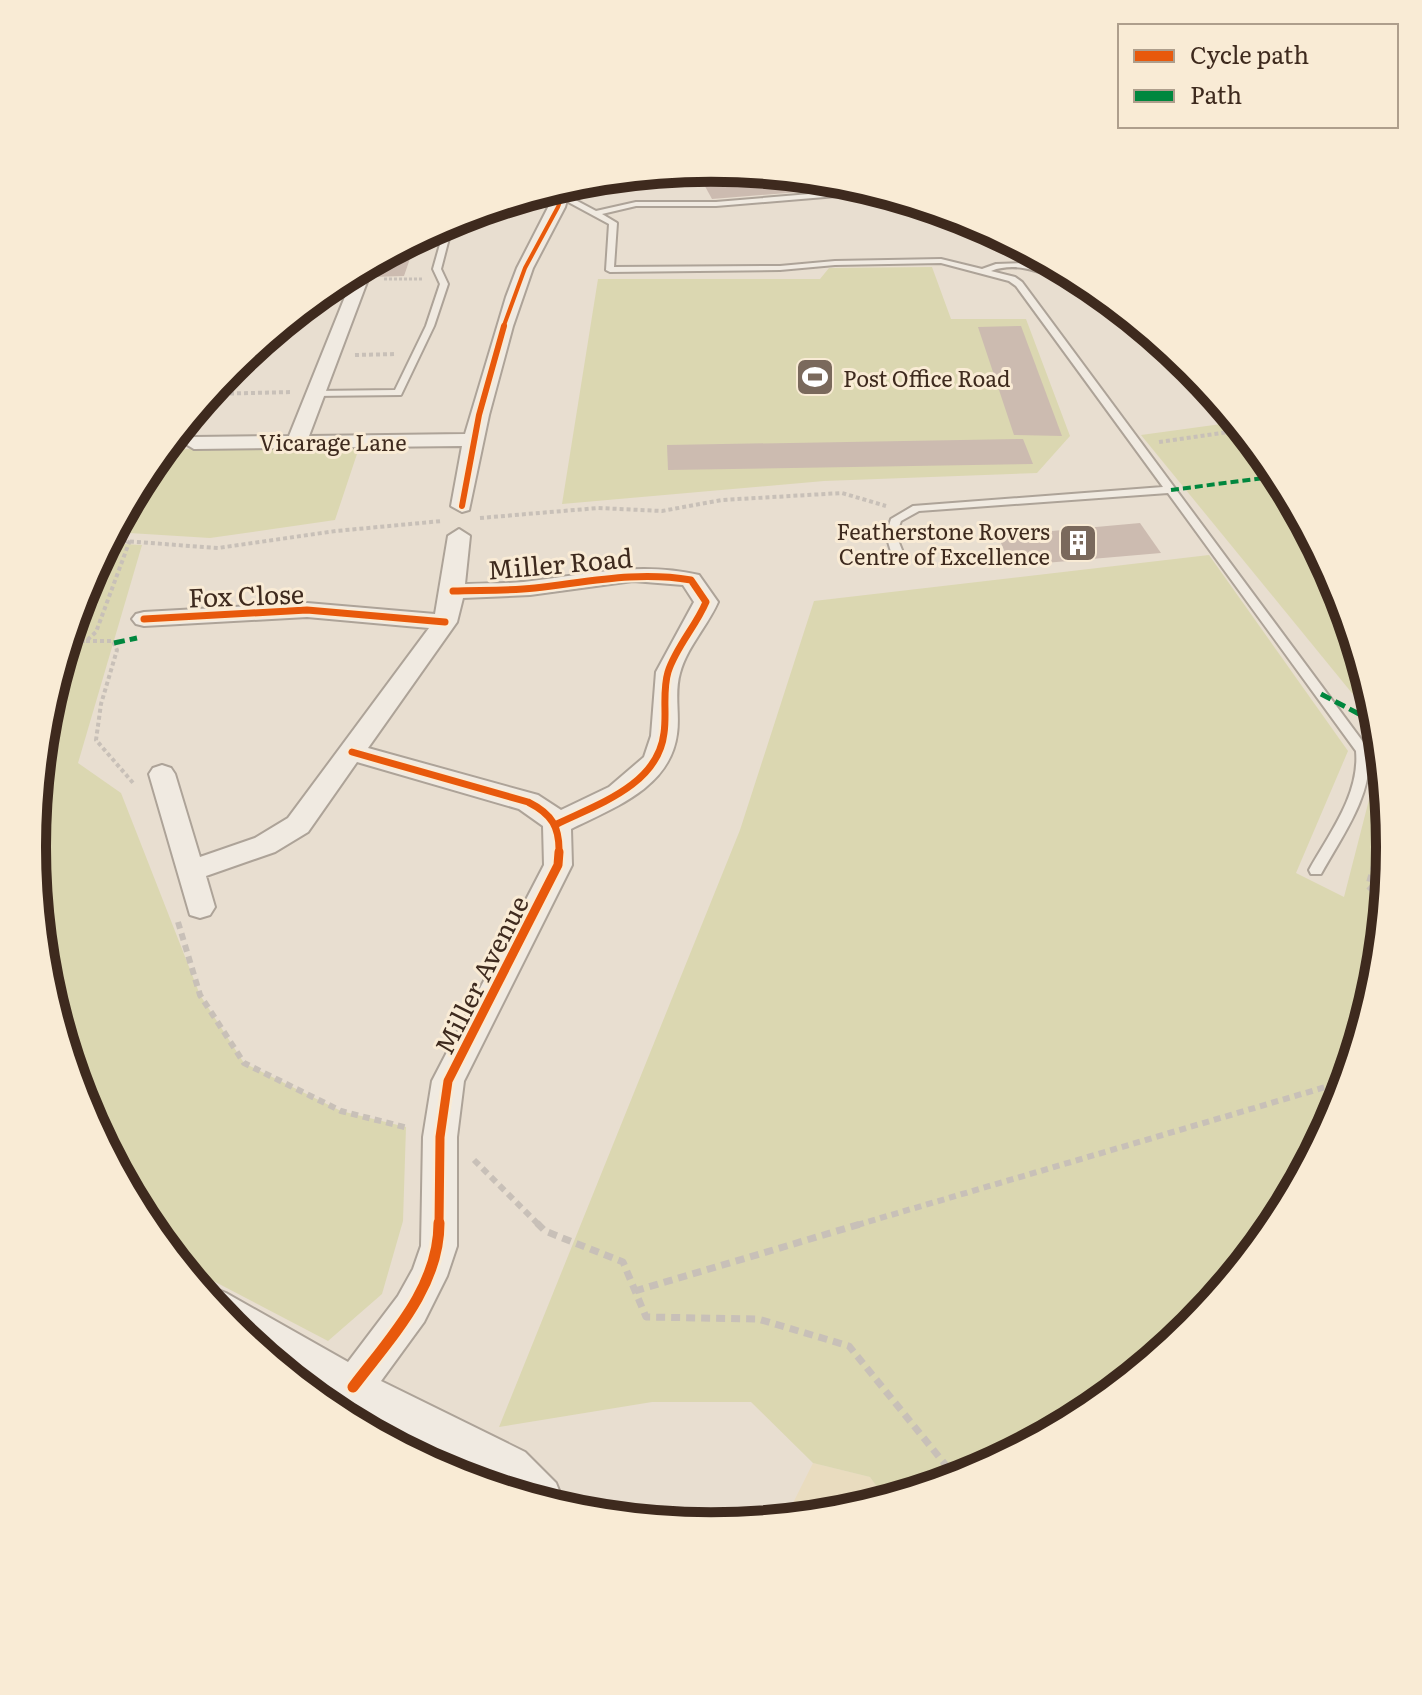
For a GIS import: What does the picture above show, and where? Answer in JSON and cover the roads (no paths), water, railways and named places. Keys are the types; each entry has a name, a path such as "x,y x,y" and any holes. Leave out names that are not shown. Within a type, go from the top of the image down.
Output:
{"street":[{"path":"190,871 265,845 298,825 445,622 453,591 471,440 526,265 560,200"},
{"path":"297,442 357,286"},
{"name":"Vicarage Lane","path":"194,443 471,440"},
{"name":"Miller Road","path":"453,591 539,587 603,575 660,574 691,580 706,602 700,619 668,672 662,745 649,768 634,784 557,824"},
{"name":"Fox Close","path":"144,619 307,610 445,622"},
{"path":"352,752 528,802 549,811 557,824"},
{"path":"162,774 200,907"},
{"name":"Miller Avenue","path":"353,1387 411,1309 429,1276 439,1246 440,1137 448,1081 558,865 561,840 557,824"},
{"path":"254,1330 353,1387 511,1466 531,1488"}],"lane":[{"path":"598,213 636,204 716,204 835,194"},
{"path":"574,197 613,223 610,270 780,268 835,263 941,261 984,271 1019,284 1362,750 1366,763 1358,791 1316,870"},
{"path":"316,393 398,393 430,326 444,284 437,269 446,238"},
{"path":"984,271 1004,264 1041,271"},
{"path":"898,555 891,535 896,519 906,512 941,506 1171,490"}],"place":[{"name":"Post Office Road","path":"815,377"},
{"name":"Featherstone Rovers Centre of Excellence","path":"1078,543"}]}
